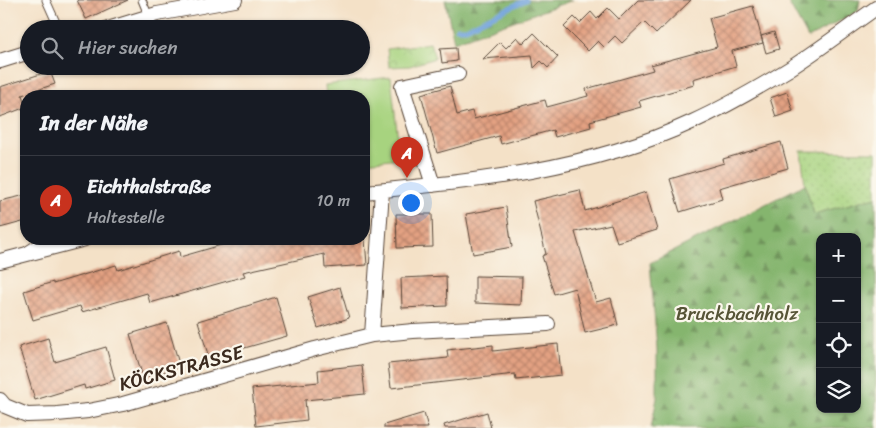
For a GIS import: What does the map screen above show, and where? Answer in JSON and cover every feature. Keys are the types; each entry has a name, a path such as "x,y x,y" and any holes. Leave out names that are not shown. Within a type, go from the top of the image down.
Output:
{"street":[{"path":"136,20 235,0"},
{"path":"370,192 521,174 574,163 650,139 717,110 789,69 876,8"},
{"path":"0,61 20,55"},
{"path":"433,185 402,86 458,74"},
{"path":"372,335 382,191"},
{"path":"0,261 61,245"},
{"name":"KÖCKSTRASSE","path":"0,400 5,406 27,415 88,411 123,404 315,349 372,335 548,324"}],"lane":[{"path":"46,0 54,20"},
{"path":"142,0 149,16"},
{"path":"17,256 34,245"}],"green space":[{"path":"445,0 573,0 454,42"},
{"path":"787,0 860,0 858,11 808,38"},
{"path":"430,43 435,58 410,66 389,67 387,49"},
{"path":"391,77 400,158 370,161 370,90 325,90 325,85"},
{"path":"801,151 876,152 876,197 814,214 805,184"},
{"name":"Bruckbachholz","path":"805,184 814,214 876,197 876,428 651,428 657,398 657,349 650,263"}],"building":[{"path":"77,0 128,0 86,19"},
{"path":"638,0 691,0 656,34 644,22 622,43 615,36 604,47 598,41 588,51 564,27 574,17 580,23 591,12 597,19 608,8 619,19"},
{"path":"753,6 763,43 732,51 736,66 693,79 694,85 639,101 641,107 590,121 591,127 555,137 553,130 501,144 499,136 437,153 421,94 450,86 457,115 472,111 474,119 545,100 547,107 588,96 586,89 653,70 651,65 717,47 709,18"},
{"path":"774,32 779,49 766,53 761,36"},
{"path":"534,33 558,57 548,68 541,61 534,68 532,55 483,59 500,42 506,48 517,37 523,44"},
{"path":"456,48 457,61 442,63 440,49"},
{"path":"38,75 52,75 55,84 37,90 20,90 20,109 0,117 0,87"},
{"path":"787,92 793,111 776,117 770,98"},
{"path":"781,142 788,168 719,188 722,199 680,212 670,179 724,163 723,159"},
{"path":"580,190 585,211 646,192 657,230 617,242 611,224 575,232 596,302 611,298 618,325 585,333 575,288 554,294 542,256 546,254 533,201"},
{"path":"20,196 20,223 0,228 0,201"},
{"path":"506,207 512,247 473,254 466,214"},
{"path":"396,214 432,214 433,247 397,248"},
{"path":"221,245 365,245 367,265 325,268 324,254 243,272 245,276 150,303 147,293 82,312 80,306 33,320 24,291 116,265 118,270 179,251 180,257"},
{"path":"446,276 447,306 402,308 401,278"},
{"path":"475,276 522,277 521,305 475,303"},
{"path":"340,287 349,318 318,328 308,297"},
{"path":"276,297 287,336 209,358 198,321"},
{"path":"167,323 180,367 143,378 130,334"},
{"path":"48,338 55,362 106,347 115,380 85,389 84,385 35,400 19,347"},
{"path":"558,344 561,375 516,380 515,374 391,388 388,364 448,358 447,350 493,345 493,351"},
{"path":"362,365 365,394 305,400 307,420 256,426 252,389 319,382 318,370"},
{"path":"487,412 491,428 445,428 444,425"},
{"path":"424,413 428,428 384,428 384,425"}],"waterway":[{"path":"457,28 466,28 526,0"}],"place":[{"name":"Eichthalstraße","path":"407,178"}]}
